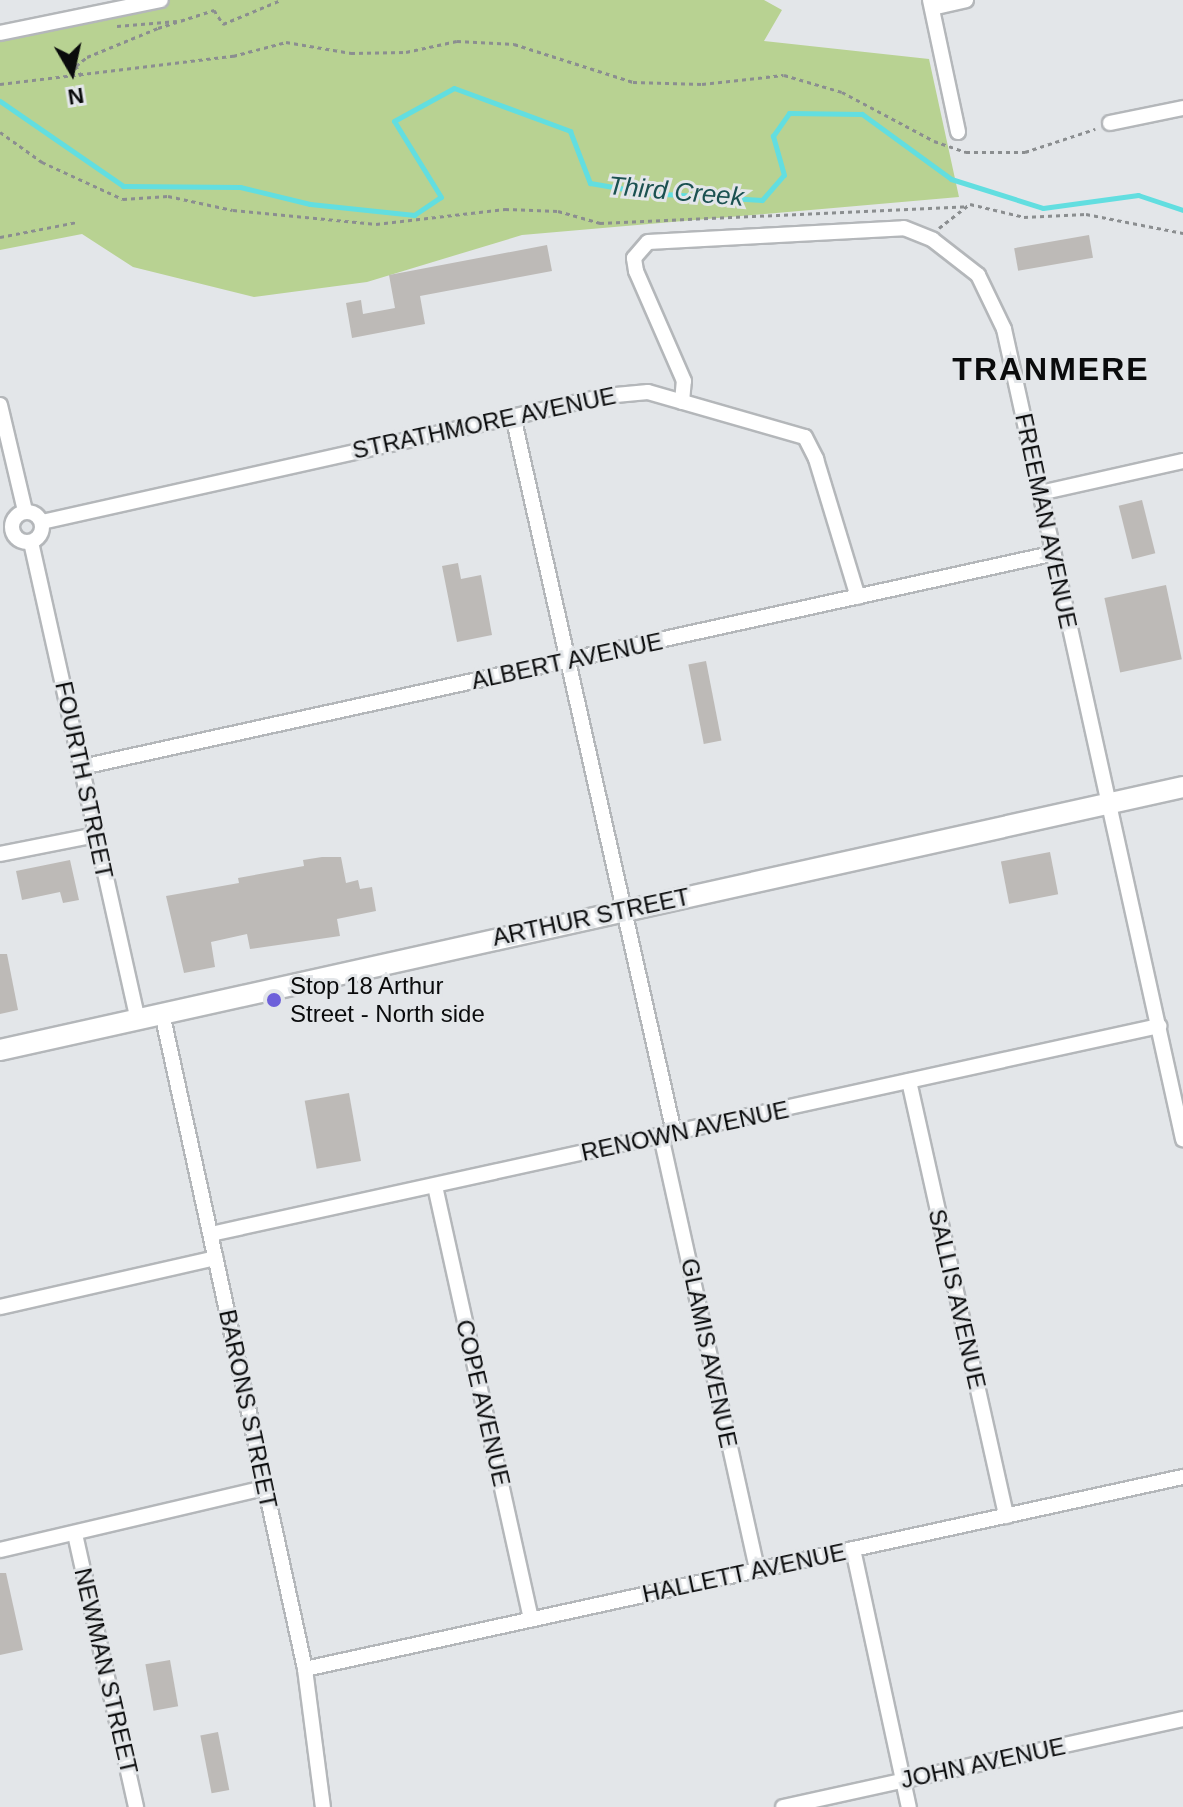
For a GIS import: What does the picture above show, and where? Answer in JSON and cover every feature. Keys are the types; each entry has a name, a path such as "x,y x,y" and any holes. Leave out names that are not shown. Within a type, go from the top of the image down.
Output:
{"street":[{"path":"86,0 90,15"},
{"path":"0,33 161,0"},
{"path":"958,132 931,4 966,0"},
{"path":"1110,123 1183,108"},
{"name":"FREEMAN AVENUE","path":"682,402 684,381 636,271 634,258 648,242 878,226 904,228 927,237 978,275 996,304 1183,1139"},
{"name":"STRATHMORE AVENUE","path":"42,522 629,391 800,434 808,441 858,597"},
{"path":"0,405 25,511 42,522 40,536 31,542 6,533 15,517 25,511"},
{"name":"GLAMIS AVENUE","path":"513,416 622,910 757,1570"},
{"path":"1040,493 1183,461"},
{"name":"FOURTH STREET","path":"31,542 138,1019"},
{"name":"ALBERT AVENUE","path":"82,767 1051,554"},
{"name":"ARTHUR STREET","path":"0,1050 1183,787"},
{"path":"0,854 96,835"},
{"name":"BARONS STREET","path":"162,1013 305,1669 321,1806"},
{"name":"RENOWN AVENUE","path":"211,1234 1159,1026"},
{"name":"SALLIS AVENUE","path":"909,1081 1006,1516"},
{"name":"COPE AVENUE","path":"435,1186 531,1619"},
{"path":"0,1307 216,1258"},
{"name":"HALLETT AVENUE","path":"305,1669 1183,1477"},
{"path":"0,1550 265,1488"},
{"name":"NEWMAN STREET","path":"75,1534 136,1807"},
{"path":"853,1549 909,1807"},
{"name":"JOHN AVENUE","path":"783,1807 1183,1719"}],"path":[{"path":"81,76 76,66 87,57 187,19 214,10 223,24 281,0"},
{"path":"112,26 187,19"},
{"path":"0,84 233,56 286,42 351,53 406,52 457,41 514,44 633,82 702,84 784,75 842,92 934,141 966,152 1025,152 1110,123"},
{"path":"0,132 42,162 123,199 168,196 233,210 376,224 505,209 558,211 600,223 968,206 1024,217 1086,214 1145,222 1183,233"},
{"path":"927,237 968,206"},
{"path":"0,237 77,222"}],"green space":[{"path":"162,0 764,0 782,10 764,41 929,59 959,197 522,235 367,282 254,297 133,267 82,234 0,250 0,33"}],"building":[{"path":"1089,235 1093,258 1018,271 1014,248"},
{"path":"547,245 552,271 420,296 425,324 352,338 346,303 361,300 363,314 395,308 389,275"},
{"path":"1142,500 1155,553 1132,559 1119,506"},
{"path":"458,563 461,579 481,575 492,635 457,642 442,566"},
{"path":"1166,585 1182,659 1120,672 1104,598"},
{"path":"706,661 721,741 704,744 688,664"},
{"path":"1050,852 1058,894 1009,904 1001,862"},
{"path":"341,857 346,883 358,880 360,889 372,887 376,911 337,919 340,936 250,949 247,934 211,942 215,967 184,973 166,896 239,883 238,878 304,866 303,860"},
{"path":"70,860 79,900 63,903 60,892 22,900 16,871"},
{"path":"0,954 7,954 18,1010 0,1014"},
{"path":"349,1093 361,1161 317,1169 305,1101"},
{"path":"0,1573 6,1573 23,1650 0,1655"},
{"path":"170,1660 178,1706 154,1711 145,1664"},
{"path":"218,1732 229,1790 212,1793 200,1735"}],"waterway":[{"name":"Third Creek","path":"0,101 123,186 240,187 310,204 414,215 441,197 394,121 454,88 570,131 590,183 648,193 762,200 784,175 773,136 789,113 862,114 951,179 1043,208 1138,195 1183,210"}],"place":[{"name":"Stop 18 Arthur Street - North side","path":"274,1000"}],"district":[{"name":"TRANMERE","path":"1051,369"}]}
